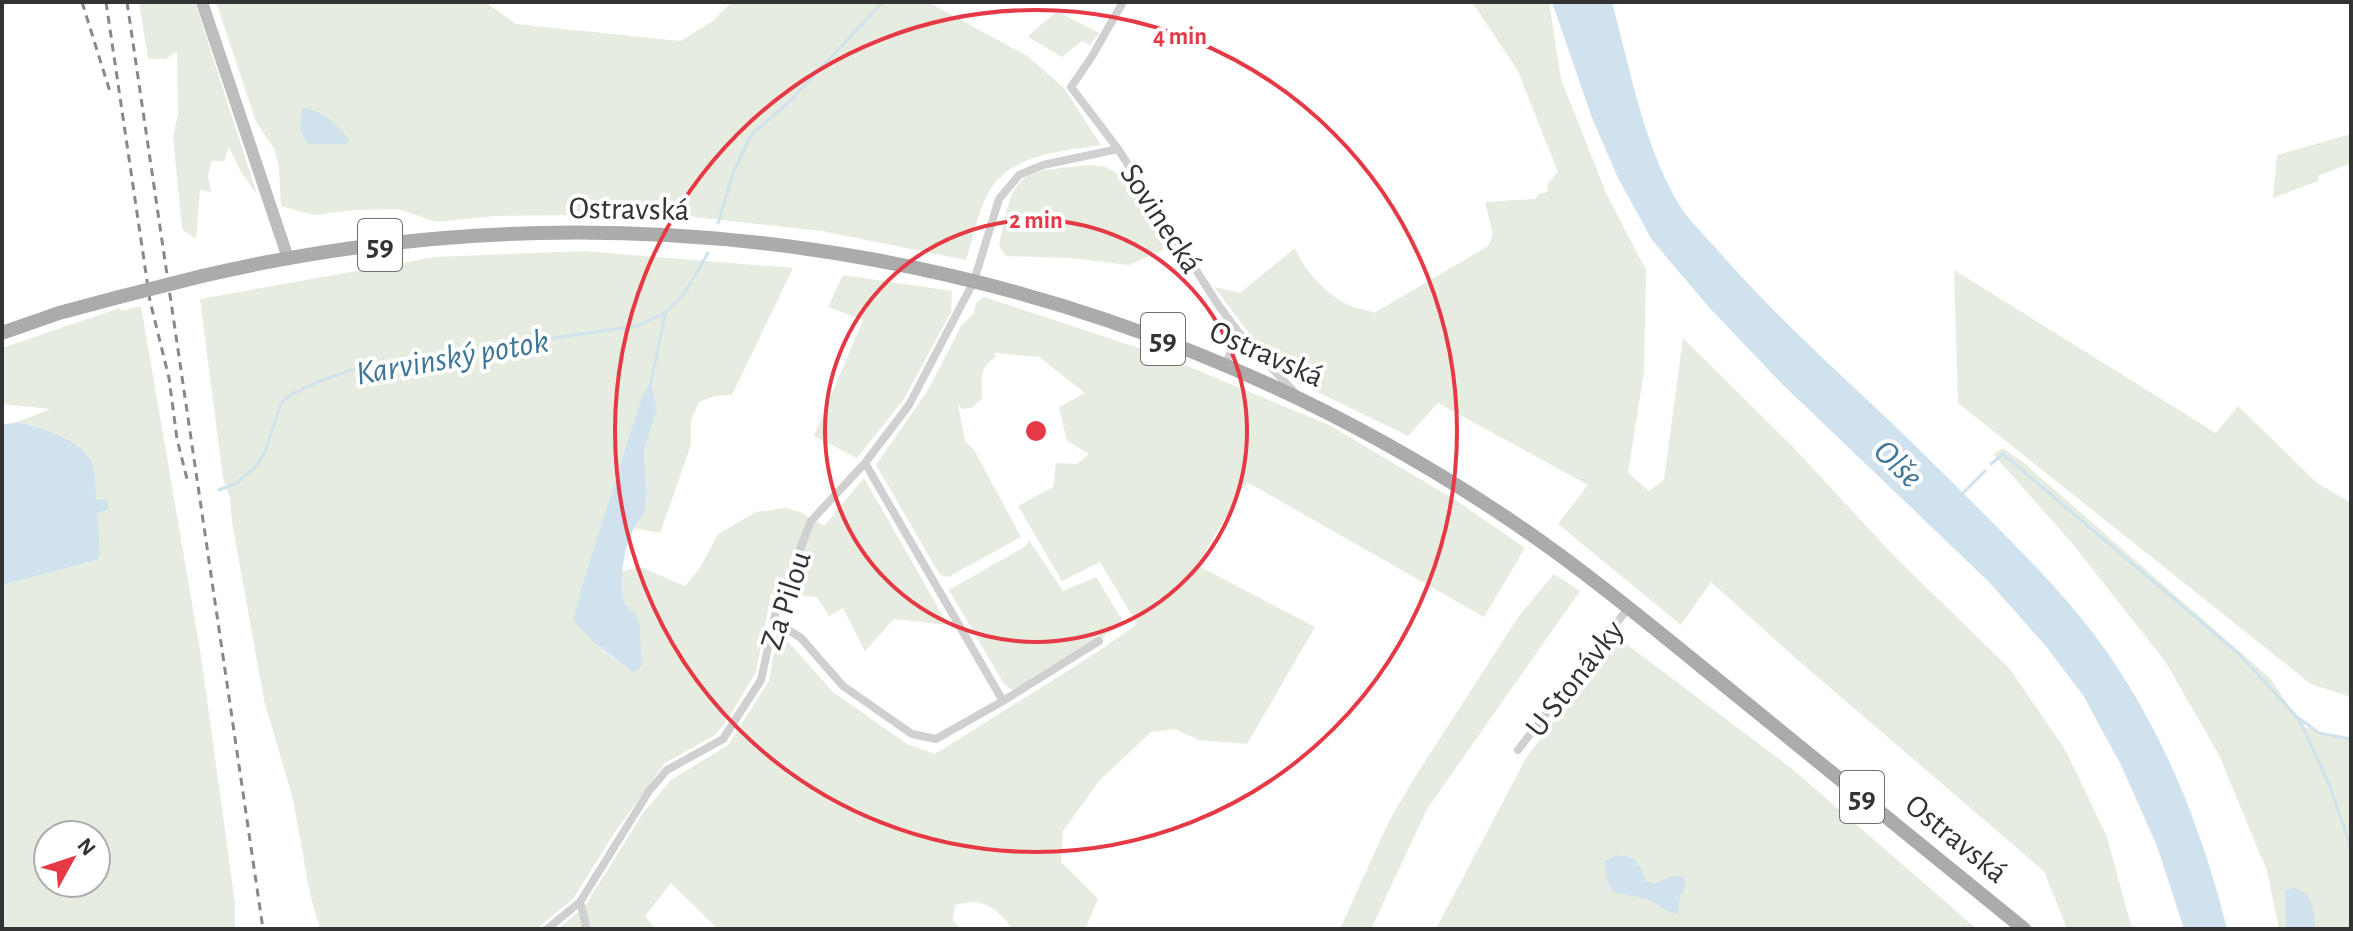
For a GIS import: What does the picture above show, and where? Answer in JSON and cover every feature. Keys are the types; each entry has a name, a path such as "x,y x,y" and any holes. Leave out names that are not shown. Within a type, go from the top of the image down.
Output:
{"main road":[{"name":"Ostravská","path":"2,333 119,297 288,258 450,238 644,234 730,239 882,260 974,281 1103,318 1226,363 1299,397 1441,475 1578,568 1629,607 2024,929"}],"street":[{"path":"202,2 288,258"},
{"name":"Sovinecká","path":"1123,2 1071,87 1118,149 1219,306 1239,333 1299,397"},
{"name":"Sovinecká","path":"974,281 999,199 1019,175 1043,165 1118,149"},
{"name":"Za Pilou","path":"547,929 580,902 649,791 667,770 723,739 761,680 774,621 811,521 865,463 909,405 974,281"},
{"path":"1226,363 1239,333"},
{"path":"865,463 1003,701"},
{"name":"U Stonávky","path":"1518,750 1629,607"},
{"path":"774,621 801,638 843,686 912,734 936,739 1099,641"},
{"path":"580,902 587,929"}],"shaded area":[{"path":"139,2 195,2 257,194 241,172 229,147 224,161 212,161 208,176 211,192 200,190 196,239 182,229 173,136 178,115 177,51 166,59 148,59"},
{"path":"216,2 485,2 516,24 680,41 713,21 732,2 928,2 1027,56 1064,88 1101,145 1037,157 1008,170 987,195 966,260 822,231 667,214 495,216 436,222 398,209 314,215 281,206 275,150 256,122"},
{"path":"1472,2 1549,2 1561,79 1606,193 1646,270 1644,371 1628,473 1649,491 1664,480 1683,338 1794,448 1894,556 2010,669 2066,751 2107,837 2132,929 2067,929 2044,871 1711,582 1681,625 1558,524 1588,485 1438,403 1408,436 1299,383 1255,341 1214,287 1240,293 1295,248 1310,273 1332,295 1374,313 1488,246 1493,235 1485,202 1535,199 1547,192 1548,183 1558,172 1518,71"},
{"path":"1057,11 1099,33 1090,45 1082,41 1062,57 1028,37"},
{"path":"2351,134 2351,163 2318,176 2318,181 2273,198 2277,155"},
{"path":"1090,165 1105,167 1128,183 1162,237 1163,250 1129,265 1070,258 1006,256 999,246 1004,222 1009,203 1022,180 1046,170"},
{"path":"585,251 793,268 732,395 715,396 699,402 691,420 691,445 660,533 634,528 645,511 644,452 657,409 651,383 641,399 574,620 632,672 642,665 640,625 636,615 625,604 622,571 640,567 685,586 700,568 718,534 756,512 785,508 800,512 824,526 864,478 948,625 894,619 865,651 843,608 829,616 817,597 771,594 756,672 726,722 715,735 665,763 615,832 573,899 536,929 320,929 310,894 293,799 264,700 230,498 223,478 200,299 435,257"},
{"path":"1954,270 2216,433 2238,406 2317,483 2351,503 2351,697 2311,684 1958,403"},
{"path":"843,275 952,291 951,312 904,399 857,458 814,436 863,320 828,307"},
{"path":"984,297 1166,357 1331,426 1457,501 1525,548 1484,617 1247,482 1197,565 1315,627 1247,744 1199,740 1175,729 1151,732 1099,781 1063,831 1061,862 1098,899 1085,929 1013,929 994,909 973,902 955,905 953,920 960,929 718,929 671,883 645,916 656,929 558,929 585,906 643,813 671,780 728,745 769,681 778,630 833,692 907,744 935,754 1137,624 1100,562 1062,581 1018,506 1053,487 1056,463 1077,464 1089,454 1067,441 1059,407 1085,393 1039,357 995,353 995,358 983,370 982,399 971,408 963,409 958,405 965,441 974,450 1021,537 948,577 940,575 876,465 928,390 961,326 974,313 976,303"},
{"path":"141,306 201,656 235,903 235,929 2,929 2,585 97,560 97,513 109,510 96,500 92,463 54,435 17,422 50,409 2,404 2,348 120,308 121,311"},
{"path":"2003,448 2023,462 2271,679 2302,726 2351,741 2351,929 2316,929 2312,908 2285,891 2286,929 2279,929 2267,871 2219,755 2165,661 2071,542 1993,454"},
{"path":"1029,540 1063,591 1096,577 1124,623 1051,671 1012,690 1004,684 949,590 1026,546"},
{"path":"1554,574 1580,591 1427,809 1371,929 1340,929 1388,823 1413,780 1519,616"},
{"path":"1617,637 1791,768 1977,929 1436,929 1526,758"}],"water":[{"name":"Olše","path":"1552,2 1612,2 1655,156 1687,216 1772,308 2017,547 2097,638 2131,689 2181,788 2207,857 2227,929 2184,929 2157,846 2121,765 2083,695 2045,645 1988,581 1780,382 1707,305 1652,240 1618,178 1592,118"},
{"path":"303,107 329,119 349,141 346,144 308,144 301,126"},
{"path":"651,382 657,409 644,452 645,511 626,548 622,571 625,604 636,615 640,625 642,665 632,672 593,641 573,620 641,399"},
{"path":"17,422 58,435 85,453 94,469 96,500 107,499 109,510 97,513 100,552 97,560 2,585 2,425"},
{"path":"1617,855 1633,858 1646,881 1653,884 1674,876 1683,877 1686,887 1680,896 1678,914 1651,901 1612,889 1606,875 1605,861"},
{"path":"2293,888 2309,897 2316,929 2286,929 2285,890"}],"waterway":[{"name":"Karvinský potok","path":"718,223 733,173 751,135 789,102 883,2"},
{"name":"Karvinský potok","path":"219,490 237,483 257,465 264,454 281,403 294,393 354,369 637,326 665,313 684,294 708,253"},
{"path":"651,382 665,315"},
{"path":"1991,464 2003,454 2239,654 2299,719 2329,784 2351,847"},
{"path":"1962,494 1985,471"},
{"path":"2300,719 2319,733 2351,739"}],"railway":[{"path":"82,2 111,95"},
{"path":"106,2 150,301 169,378 177,439 188,483"},
{"path":"127,2 263,929"}]}
